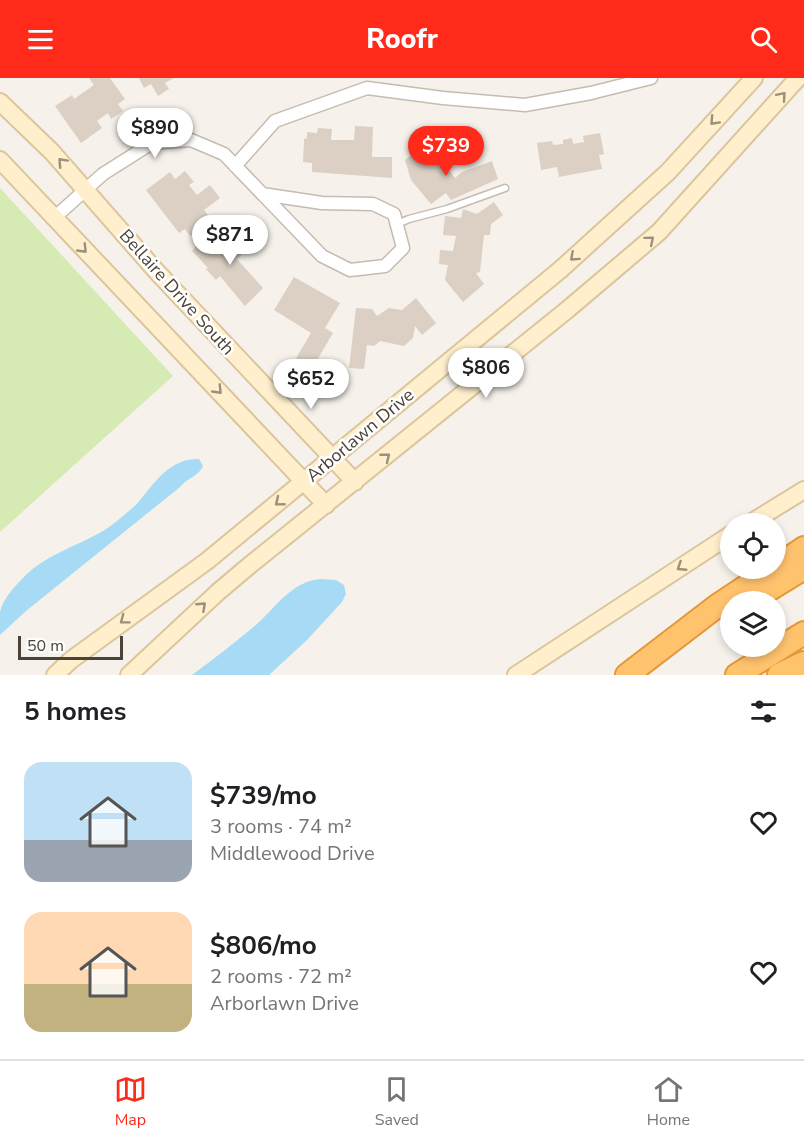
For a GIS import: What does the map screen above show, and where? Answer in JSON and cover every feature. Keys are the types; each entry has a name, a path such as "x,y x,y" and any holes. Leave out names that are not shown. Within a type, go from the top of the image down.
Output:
{"highway":[{"path":"786,560 804,548"},
{"path":"767,591 804,568"},
{"path":"628,675 717,606 758,579"},
{"path":"628,675 720,619"},
{"path":"737,675 804,633"},
{"path":"779,675 804,663"}],"main road":[{"name":"Arborlawn Drive","path":"55,675 80,653 207,561 560,270 668,172 754,78"},
{"name":"Arborlawn Drive","path":"129,675 218,592 567,310 659,232 798,78"},
{"name":"Bellaire Drive South","path":"0,102 52,152 157,272 355,483"},
{"name":"Bellaire Drive South","path":"0,160 326,505"},
{"path":"767,513 804,490"},
{"path":"516,675 720,542"}],"street":[{"path":"235,166 275,121 367,88 443,98 525,105 591,93 651,78"},
{"path":"54,218 103,174 152,143 191,140 224,154 235,166 262,194 322,256 350,270 385,266 403,248 394,214 373,204 322,203 262,194"}],"lane":[{"path":"397,224 505,188"}],"green space":[{"path":"0,188 173,376 0,532"}],"water":[{"path":"199,459 203,466 199,472 26,611 0,635 0,612 3,603 16,585 33,568 94,536 117,521 136,505 159,478 173,466"},
{"path":"320,579 336,580 344,585 346,594 342,602 307,640 269,675 192,675 256,625 292,590"}],"building":[{"path":"89,78 110,78 125,99 118,104 123,111 111,119 108,113 97,121 102,128 81,143 55,106 72,95 74,99 94,85"},
{"path":"139,78 174,78 165,83 169,89 158,96 151,84 144,88"},
{"path":"355,126 373,127 372,157 392,157 392,178 312,172 312,163 303,162 304,139 307,138 307,132 317,133 318,128 332,129 331,140 354,140"},
{"path":"600,133 604,154 599,155 602,169 559,177 557,167 541,170 537,143 552,141 553,145 563,144 563,140 572,138 573,144 584,142 583,136"},
{"path":"421,148 430,162 440,159 455,178 462,172 492,161 498,179 451,200 446,193 431,204 411,180 405,160"},
{"path":"185,171 194,182 189,185 197,195 210,185 220,198 204,210 212,220 190,236 185,229 179,233 146,190 170,172 175,179"},
{"path":"494,202 503,215 491,224 490,235 484,235 480,272 476,273 484,284 463,302 445,280 448,265 439,264 440,250 453,251 456,236 443,235 445,216 461,218 463,209 477,214"},
{"path":"247,231 257,241 237,259 263,288 245,306 220,276 216,280 192,251 206,236 222,254"},
{"path":"294,277 340,303 325,328 333,333 313,367 296,358 311,333 274,310"},
{"path":"416,298 436,323 422,335 415,326 413,338 404,346 380,341 374,346 367,345 364,369 349,368 356,308 372,309 377,316 389,308 402,310"}]}
